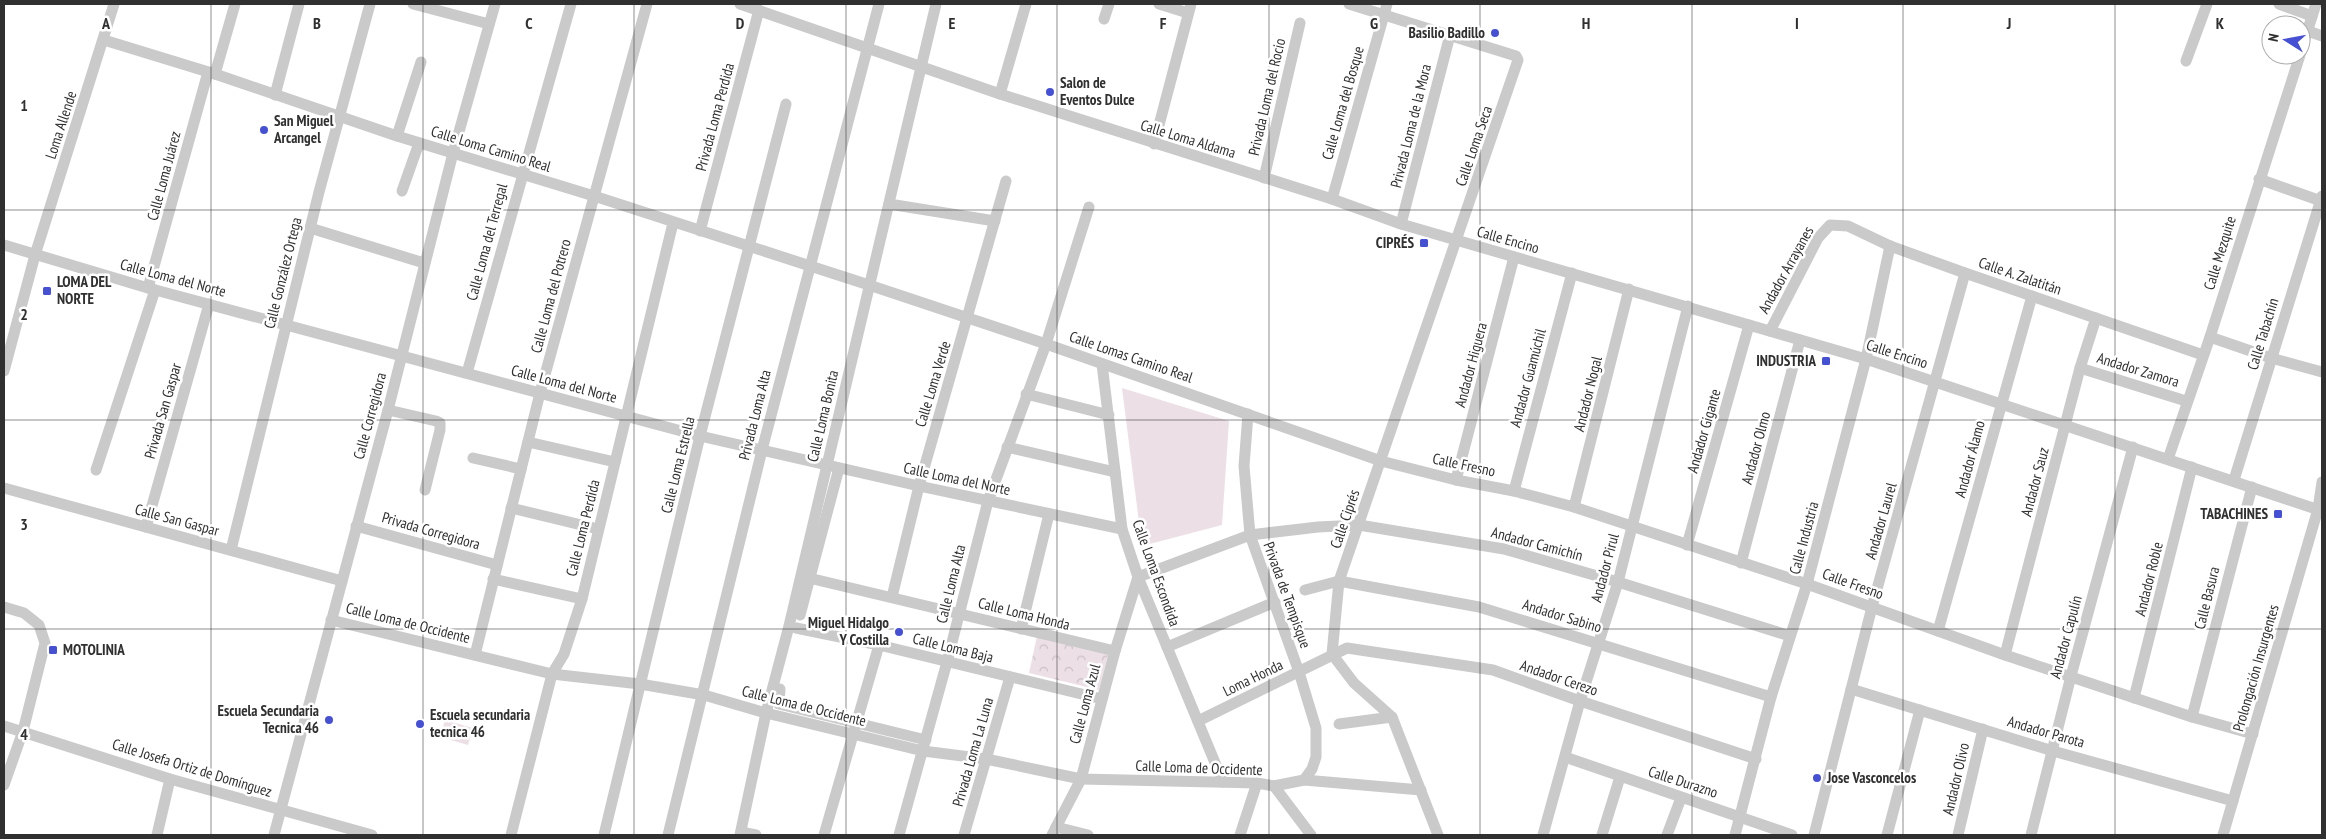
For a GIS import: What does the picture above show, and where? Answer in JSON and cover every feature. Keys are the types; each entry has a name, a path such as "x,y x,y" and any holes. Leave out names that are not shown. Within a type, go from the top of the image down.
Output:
{"street":[{"name":"Loma Allende","path":"4,371 35,255 114,4"},
{"name":"Calle Loma Juárez","path":"96,470 152,289 211,73 235,4"},
{"path":"275,95 299,4"},
{"name":"Calle González Ortega","path":"231,550 310,228 370,4"},
{"path":"413,4 489,24"},
{"name":"Calle Corregidora","path":"274,835 388,410 452,153 495,4"},
{"name":"Calle Loma del Terregal","path":"467,373 571,4"},
{"name":"Calle Loma del Potrero","path":"475,655 540,393 646,4"},
{"name":"Calle Loma Aldama","path":"740,4 1000,94 1332,199 1401,224 1457,241"},
{"name":"Privada Loma Alta","path":"668,835 704,695 762,450 809,266 880,4"},
{"name":"Calle Loma Bonita","path":"740,834 766,714 936,4"},
{"path":"1000,94 1026,4"},
{"path":"1104,19 1109,4"},
{"path":"1154,144 1189,9 1160,4"},
{"path":"1349,4 1386,9 1450,36"},
{"path":"2186,61 2207,4"},
{"path":"2279,4 2312,16"},
{"path":"2311,20 2316,4"},
{"name":"Calle Loma del Bosque","path":"1332,199 1386,9"},
{"name":"Privada Loma Perdida","path":"700,231 759,10"},
{"name":"Privada Loma del Rocio","path":"1264,178 1300,23"},
{"name":"Calle Loma Seca","path":"1450,36 1516,56 1518,60 1457,241"},
{"name":"Privada Loma de la Mora","path":"1401,224 1450,36"},
{"name":"Calle Loma Camino Real","path":"104,40 211,73 397,136 594,196 869,285"},
{"path":"397,136 421,62"},
{"name":"Calle Mezquite","path":"2168,459 2186,401 2210,337 2297,65"},
{"name":"Calle Loma Estrella","path":"604,835 700,436 786,104"},
{"path":"402,192 419,143"},
{"path":"2259,179 2322,199"},
{"name":"Calle Loma Verde","path":"892,597 919,486 1006,181"},
{"name":"Calle Tabachín","path":"2234,480 2271,358 2320,213 2322,199"},
{"path":"889,204 995,221"},
{"path":"1046,344 1089,207"},
{"name":"Calle Loma Perdida","path":"511,835 552,674 564,654 582,599 673,223"},
{"name":"Calle A. Zalatitán","path":"1830,225 1848,226 1890,246 2203,355"},
{"name":"Andador Arrayanes","path":"1770,331 1818,238 1830,225"},
{"path":"310,228 424,263"},
{"name":"Calle Encino","path":"1457,241 1688,306 1866,359 2320,510"},
{"name":"Calle Ciprés","path":"1332,654 1339,581 1457,241"},
{"name":"Calle Loma del Norte","path":"4,245 152,289 700,436 919,486 1122,529"},
{"name":"Calle Industria","path":"1736,835 1771,697 1807,584 1866,359 1890,246"},
{"name":"Andador Higuera","path":"1456,480 1514,257"},
{"name":"Andador Guamúchil","path":"1514,491 1572,273"},
{"name":"Andador Laurel","path":"1814,835 1872,607 1965,273"},
{"name":"Calle Lomas Camino Real","path":"869,285 1046,344 1381,461"},
{"name":"Andador Nogal","path":"1574,507 1629,289"},
{"name":"Andador Álamo","path":"1938,631 2032,296"},
{"name":"Privada San Gaspar","path":"146,527 209,304"},
{"name":"Andador Pirul","path":"1543,835 1580,701 1618,582 1688,306"},
{"name":"Andador Sauz","path":"2005,655 2080,368 2096,318"},
{"name":"Andador Gigante","path":"1688,545 1749,325"},
{"path":"2210,337 2271,358 2322,372"},
{"name":"Andador Olmo","path":"1741,563 1800,340"},
{"name":"Calle Loma Alta","path":"899,835 947,662 988,501 1046,344"},
{"name":"Calle Loma Escondida","path":"1102,364 1122,529 1138,577 1223,782"},
{"name":"Andador Zamora","path":"2080,368 2186,401"},
{"path":"1026,394 1109,415"},
{"path":"388,410 436,421 440,424 426,490"},
{"name":"Privada de Tempisque","path":"1248,414 1244,466 1250,535 1300,672 1316,728 1316,757 1312,769 1304,780"},
{"path":"528,442 615,462"},
{"path":"1007,447 1115,472"},
{"name":"Andador Capulín","path":"2031,835 2071,676 2133,448"},
{"path":"473,458 521,469"},
{"name":"Calle Fresno","path":"1381,461 1456,480 1514,491 1574,507 1807,584 2005,655 2192,717 2253,734"},
{"name":"Andador Roble","path":"2134,698 2192,467"},
{"path":"839,468 778,696 779,704 857,723 924,745"},
{"name":"Prolongación Insurgentes","path":"2223,835 2320,510 2322,482"},
{"name":"Calle Basura","path":"2192,717 2252,487"},
{"name":"Calle San Gaspar","path":"4,488 342,581"},
{"path":"511,508 598,530"},
{"path":"1022,629 1049,514"},
{"name":"Andador Camichín","path":"1138,577 1250,535 1318,527 1359,525 1504,549 1618,582 1790,636"},
{"name":"Privada Corregidora","path":"356,526 497,565"},
{"name":"Calle Loma Azul","path":"1054,831 1081,779 1115,652 1138,577"},
{"name":"Calle Loma Honda","path":"809,578 1115,652"},
{"path":"493,579 582,599"},
{"path":"1305,590 1339,581"},
{"name":"Andador Sabino","path":"1339,581 1479,607 1599,642 1771,697"},
{"path":"1167,648 1275,602"},
{"path":"4,607 24,613 39,625 45,643 23,731 4,785"},
{"name":"Calle Loma de Occidente","path":"331,620 552,674 640,684 704,695 766,714 854,735 924,745 1081,779 1257,783 1274,786 1304,780 1421,790"},
{"name":"Calle Loma Baja","path":"796,628 879,645 1102,699"},
{"path":"824,835 879,645"},
{"name":"Loma Honda","path":"1198,721 1300,672 1332,654 1348,648"},
{"name":"Andador Cerezo","path":"1348,648 1493,670 1756,759"},
{"path":"1332,654 1354,683 1392,717 1438,835"},
{"name":"Privada Loma La Luna","path":"964,835 1010,677"},
{"name":"Andador Parota","path":"1851,689 2053,750 2233,800"},
{"path":"1887,835 1920,710"},
{"path":"1339,724 1392,717"},
{"name":"Calle Josefa Ortiz de Domínguez","path":"4,726 170,779 372,835"},
{"name":"Andador Olivo","path":"1958,835 1983,729"},
{"name":"Calle Durazno","path":"1566,757 1792,835"},
{"path":"1602,835 1620,777"},
{"path":"157,835 170,779"},
{"path":"1240,835 1257,783"},
{"name":"Calle Loma de Occidente","path":"1274,786 1311,835"},
{"path":"1667,835 1681,798"},
{"path":"1054,831 1088,835"},
{"path":"740,834 756,835"}],"green space":[{"path":"1122,388 1229,421 1222,525 1142,546"},
{"path":"1037,636 1109,652 1099,690 1029,673"},
{"path":"445,720 473,728 468,745 440,737"}],"place":[{"name":"Basilio Badillo","path":"1495,33"},
{"name":"Salon de Eventos Dulce","path":"1050,92"},
{"name":"San Miguel Arcangel","path":"264,130"},
{"name":"CIPRÉS","path":"1424,243"},
{"name":"LOMA DEL NORTE","path":"47,291"},
{"name":"INDUSTRIA","path":"1826,361"},
{"name":"TABACHINES","path":"2278,514"},
{"name":"Miguel Hidalgo Y Costilla","path":"899,632"},
{"name":"MOTOLINIA","path":"53,650"},
{"name":"Escuela Secundaria Tecnica 46","path":"329,720"},
{"name":"Escuela secundaria tecnica 46","path":"420,724"},
{"name":"Jose Vasconcelos","path":"1817,778"}]}
